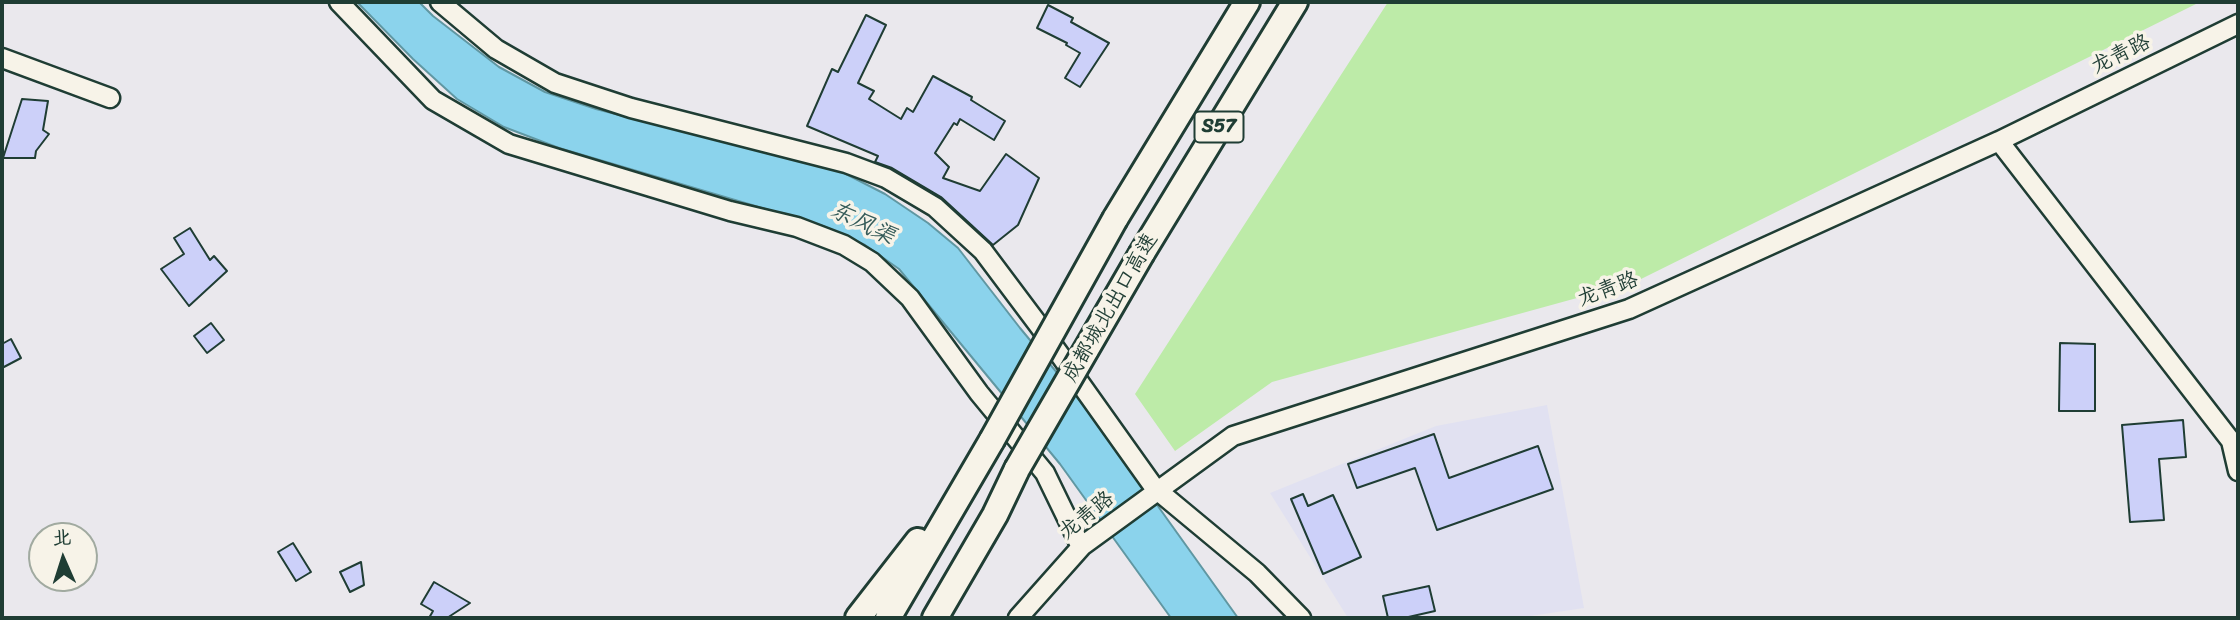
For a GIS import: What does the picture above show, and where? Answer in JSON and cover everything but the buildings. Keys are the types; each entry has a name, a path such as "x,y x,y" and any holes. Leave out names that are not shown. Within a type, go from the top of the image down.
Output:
{"highway":[{"name":"成都城北出口高速","path":"888,618 986,450 1115,219 1247,2"},
{"name":"成都城北出口高速","path":"935,618 995,515 1017,469 1142,253 1295,2"},
{"path":"858,618 986,450"},
{"path":"953,618 995,515"}],"street":[{"path":"339,2 433,100 509,144 730,211 797,227 844,245 872,262 910,298 979,393 1045,473 1082,546"},
{"path":"440,2 496,49 555,83 631,108 846,163 886,178 935,207 983,251 1157,490 1257,573 1301,618"},
{"name":"龙青路","path":"1018,618 1082,546 1233,436 1629,309 1998,141 2238,24"},
{"path":"2,58 110,99"},
{"path":"1998,141 2231,441 2237,463"}],"shaded area":[{"path":"1547,405 1584,608 1517,618 1348,618 1270,493 1436,426"}],"green space":[{"path":"1388,2 2200,2 1635,282 1272,382 1175,451 1135,394"}],"water":[{"name":"东风渠","path":"357,2 419,2 499,67 545,92 596,109 842,172 885,194 928,223 958,248 1097,421 1238,618 1171,618 1060,464 899,269 865,245 823,226 559,148 504,127 457,99"}]}
